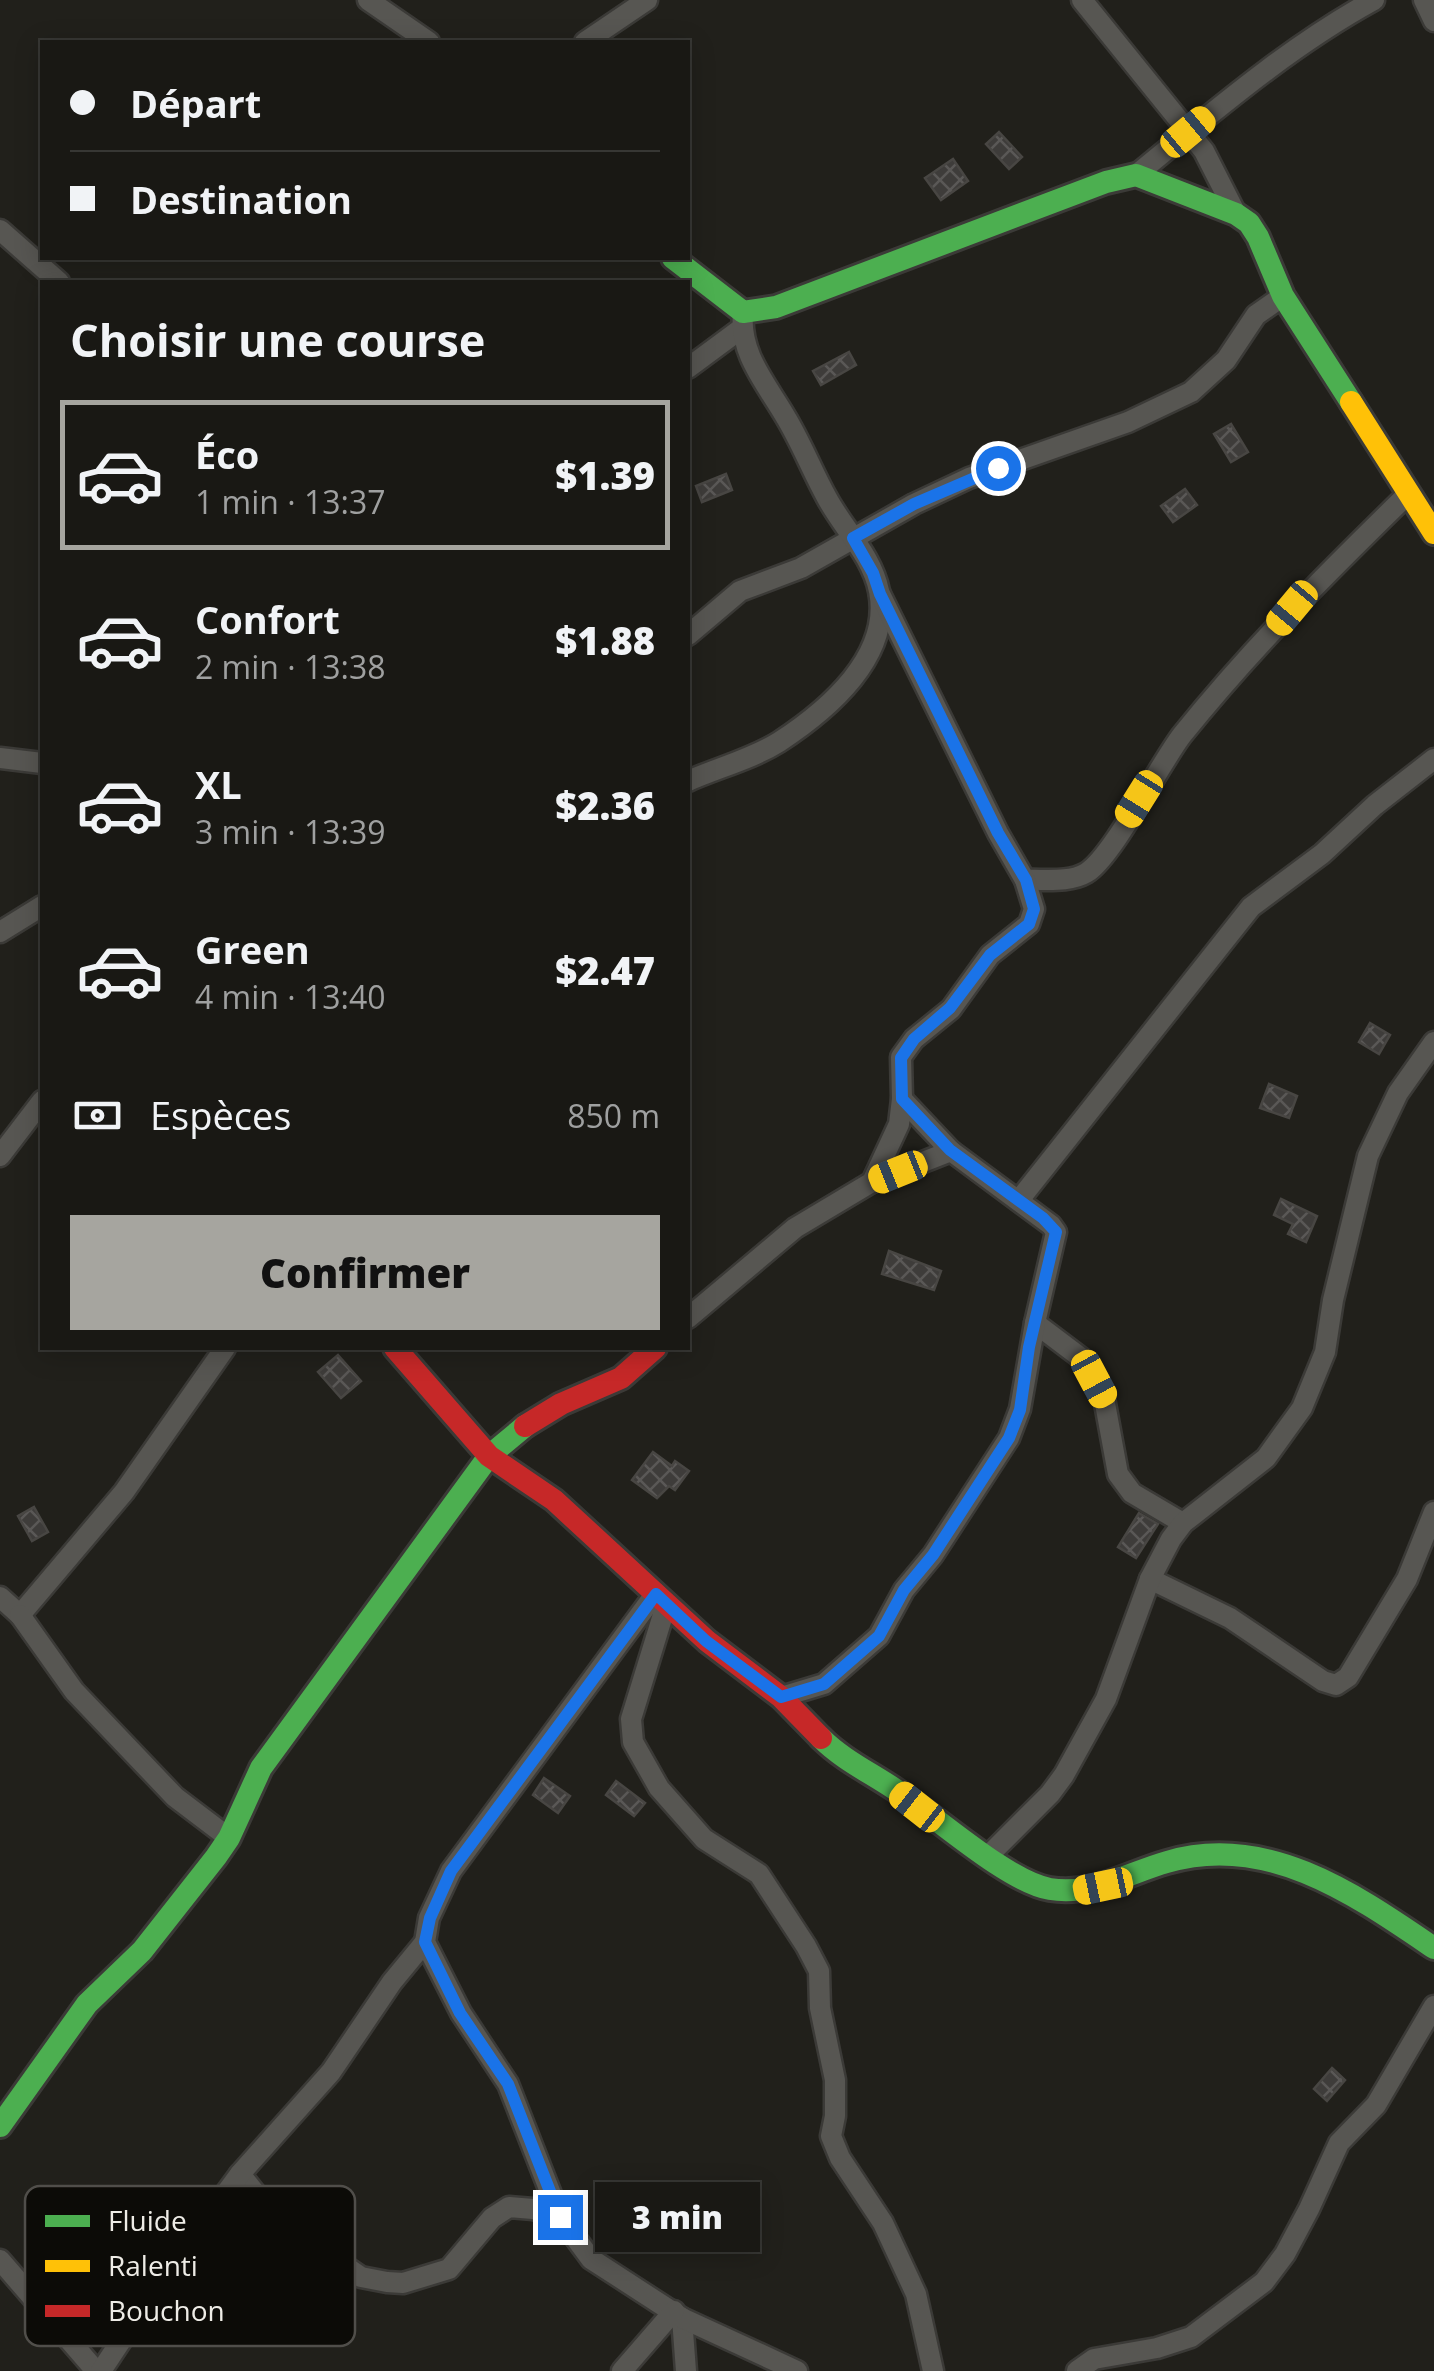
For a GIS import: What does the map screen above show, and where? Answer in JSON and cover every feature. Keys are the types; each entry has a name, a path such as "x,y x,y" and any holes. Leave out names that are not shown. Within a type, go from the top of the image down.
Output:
{"street":[{"path":"368,0 426,40"},
{"path":"587,40 647,0"},
{"path":"1082,0 1204,151 1236,214"},
{"path":"690,366 742,320 1106,182 1136,175 1280,62 1374,0"},
{"path":"1424,0 1434,21"},
{"path":"1136,175 1236,214 1248,223 1283,296 1434,533"},
{"path":"0,230 57,280"},
{"path":"675,260 742,320 744,346 873,573 998,833 1026,880 1034,909 1029,924 990,955 950,1008 914,1039 901,1058 899,1124 872,1182"},
{"path":"690,633 740,591 801,568 914,504 969,478 1066,447 1159,410 1212,376 1256,315 1283,296"},
{"path":"1026,880 1086,873 1104,855 1182,736 1292,608 1408,495"},
{"path":"690,780 777,744 833,700 877,642 880,594"},
{"path":"0,758 40,763"},
{"path":"1019,1200 1251,907 1322,854 1375,804 1434,759"},
{"path":"0,932 40,907"},
{"path":"988,1856 1064,1776 1106,1698 1150,1578 1183,1523 1266,1458 1302,1408 1325,1352 1332,1300 1368,1156 1398,1093 1434,1042"},
{"path":"781,1697 824,1684 879,1636 904,1590 933,1555 1009,1438 1020,1410 1056,1232 1051,1224 950,1150 902,1099"},
{"path":"0,1156 40,1103"},
{"path":"690,1316 795,1228 872,1182 950,1150"},
{"path":"1035,1323 1084,1360 1104,1398 1118,1474 1132,1492 1183,1523"},
{"path":"20,1615 124,1492 224,1350"},
{"path":"397,1350 489,1456 554,1500 706,1641 781,1697 836,1753 1023,1881 1067,1894 1190,1856 1212,1854 1281,1862 1356,1895 1434,1948"},
{"path":"0,2126 87,2004 142,1951 229,1838 260,1768 489,1456 536,1420 620,1378 652,1350"},
{"path":"1150,1578 1230,1618 1323,1682 1336,1685 1348,1677 1407,1579 1434,1512"},
{"path":"0,1596 20,1615 74,1692 175,1796 229,1838"},
{"path":"231,2186 331,2072 392,1982 425,1942 430,1918 451,1871 661,1599"},
{"path":"661,1599 631,1719 633,1742 659,1788 704,1838 759,1874 819,1972 825,2042 835,2080 835,2116 830,2136 883,2223 916,2294 933,2371"},
{"path":"425,1942 460,2013 508,2084 560,2217 591,2259 678,2314 797,2371"},
{"path":"1077,2371 1094,2359 1190,2338 1264,2282 1293,2239 1339,2143 1376,2105 1434,2006"},
{"path":"240,2174 250,2186"},
{"path":"355,2273 403,2283 449,2269 492,2218 509,2208 533,2209 560,2217"},
{"path":"0,2260 25,2288"},
{"path":"622,2371 678,2314"},
{"path":"678,2314 686,2371"},
{"path":"76,2346 98,2371 115,2346"}],"building":[{"path":"999,132 1022,157 1009,169 986,144"},
{"path":"953,159 968,181 941,200 925,178"},
{"path":"849,352 856,365 821,385 813,371"},
{"path":"1231,424 1248,452 1231,462 1214,434"},
{"path":"726,474 732,490 702,502 696,486"},
{"path":"1185,489 1197,505 1173,522 1161,506"},
{"path":"1370,1023 1390,1035 1379,1054 1359,1042"},
{"path":"1269,1084 1297,1096 1289,1118 1260,1108"},
{"path":"1281,1199 1317,1216 1306,1242 1288,1234 1293,1224 1274,1215"},
{"path":"889,1251 941,1271 934,1290 882,1274"},
{"path":"338,1355 361,1381 341,1398 318,1372"},
{"path":"653,1452 672,1466 675,1461 689,1471 675,1490 669,1486 657,1498 632,1480"},
{"path":"34,1507 48,1532 32,1541 18,1516"},
{"path":"1139,1513 1158,1524 1136,1558 1118,1547"},
{"path":"544,1778 570,1796 558,1813 533,1795"},
{"path":"616,1781 645,1803 634,1816 606,1795"},
{"path":"1332,2068 1345,2080 1327,2101 1314,2089"}],"traffic: fast":[{"path":"676,260 743,312 776,307 1106,182 1136,175 1236,214 1249,223 1283,296 1351,402"},
{"path":"0,2126 87,2004 142,1951 216,1857 229,1838 261,1768 489,1456 525,1426"},
{"path":"821,1738 993,1861 1033,1884 1050,1889 1081,1889 1167,1862 1204,1855 1240,1855 1309,1874 1373,1908 1434,1948"}],"traffic: slow":[{"path":"1351,402 1434,533"}],"traffic: jam":[{"path":"397,1350 489,1456 554,1500 707,1641 781,1697 821,1738"},
{"path":"525,1426 561,1404 621,1378 653,1350"}],"route":[{"path":"560,2217 508,2084 460,2013 425,1942 430,1918 451,1871 656,1594 706,1641 781,1697 824,1684 842,1670 879,1636 904,1590 933,1555 1009,1438 1020,1410 1029,1347 1056,1232 1051,1224 950,1150 902,1099 901,1058 914,1039 938,1022 990,955 1029,924 1034,909 1026,880 998,833 853,538 914,504 998,468"}]}
